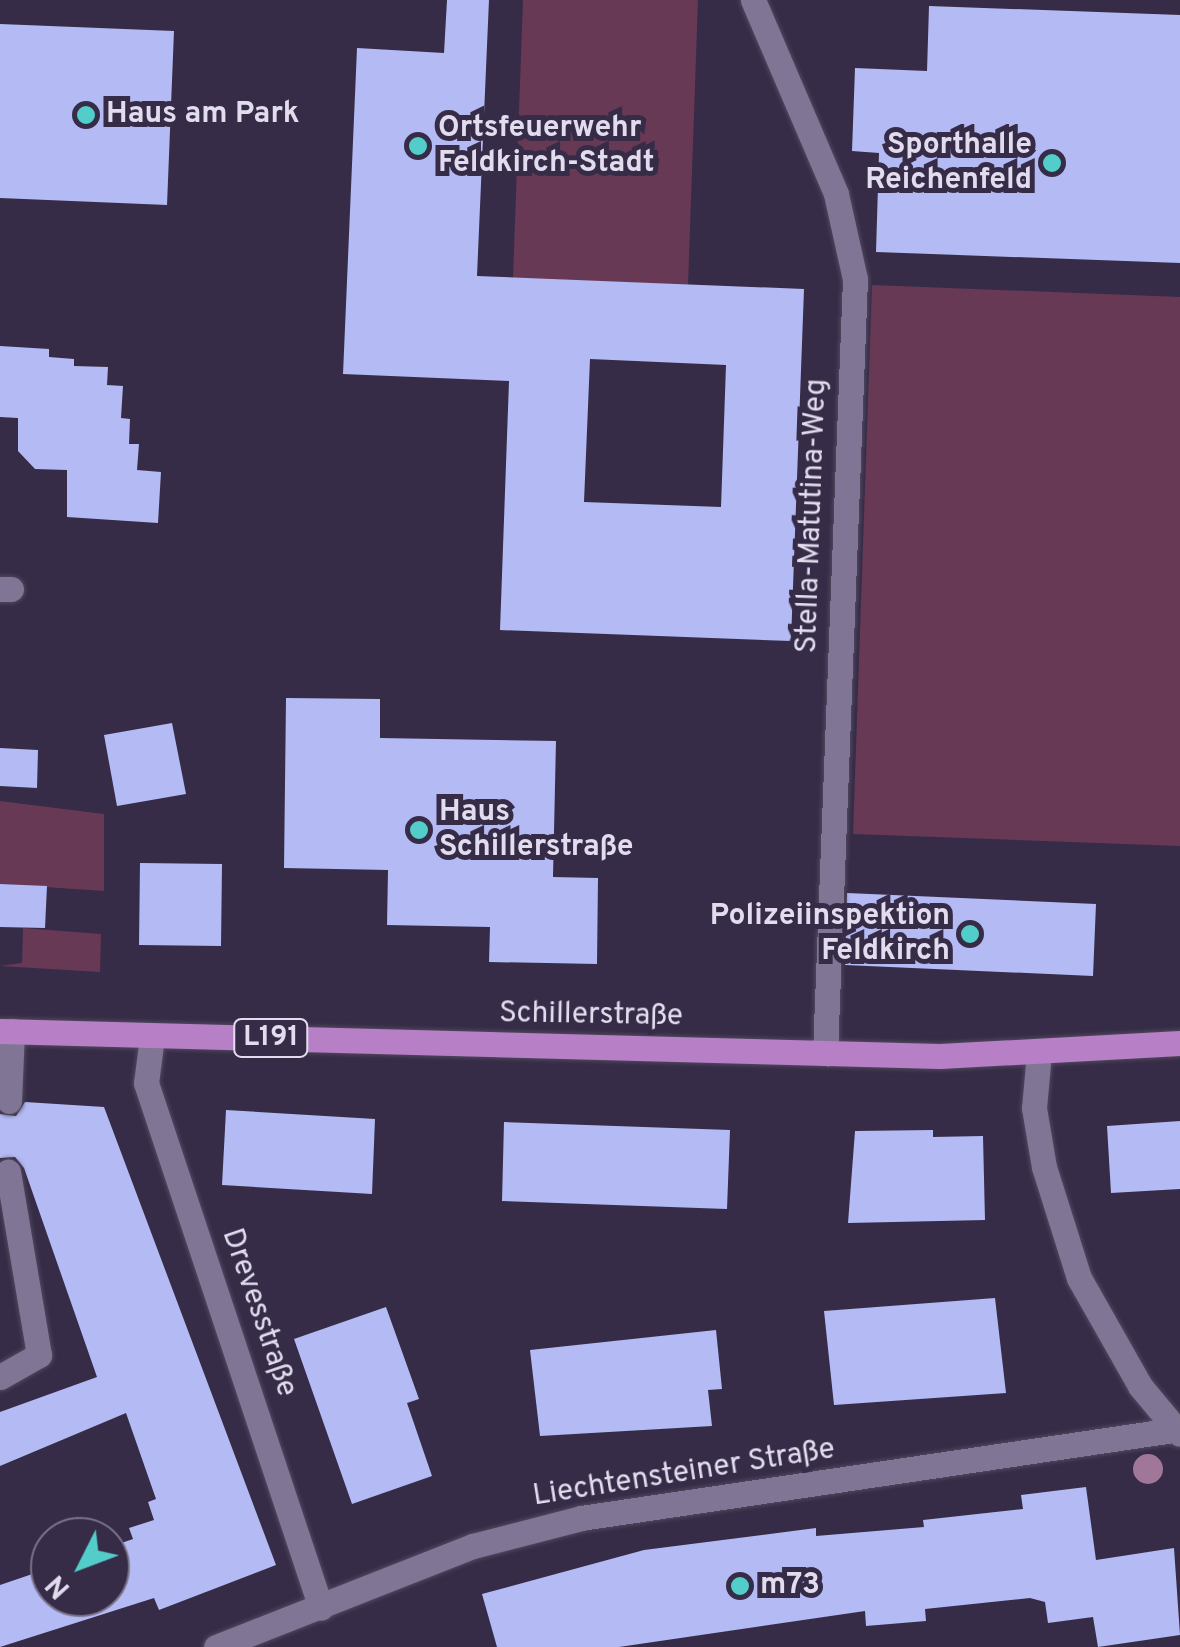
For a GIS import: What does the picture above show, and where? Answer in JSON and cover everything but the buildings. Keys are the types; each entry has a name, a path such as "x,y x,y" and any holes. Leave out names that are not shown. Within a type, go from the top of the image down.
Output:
{"main road":[{"name":"Schillerstraße","path":"6,1031 825,1053 1039,1052 1180,1044"}],"street":[{"name":"Stella-Matutina-Weg","path":"754,0 836,194 855,279 825,1053"},
{"path":"6,1031 10,1101"},
{"name":"Drevesstraße","path":"152,1037 146,1083 322,1608"},
{"path":"1039,1052 1034,1108 1044,1167 1079,1278 1140,1386 1179,1431"},
{"path":"0,1377 40,1355 8,1172"},
{"name":"Liechtensteiner Straße","path":"216,1647 473,1546 581,1518 1179,1431"}],"shaded area":[{"path":"523,0 698,0 688,285 513,278"},
{"path":"872,285 1180,297 1180,846 853,834"},
{"path":"0,801 104,814 104,891 0,884"},
{"path":"23,928 101,934 100,972 0,966 22,963"}],"place":[{"name":"Haus am Park","path":"86,115"},
{"name":"Ortsfeuerwehr Feldkirch-Stadt","path":"418,146"},
{"name":"Sporthalle Reichenfeld","path":"1052,163"},
{"name":"Haus Schillerstraße","path":"419,830"},
{"name":"Polizeiinspektion Feldkirch","path":"970,934"},
{"name":"m73","path":"740,1586"}]}
